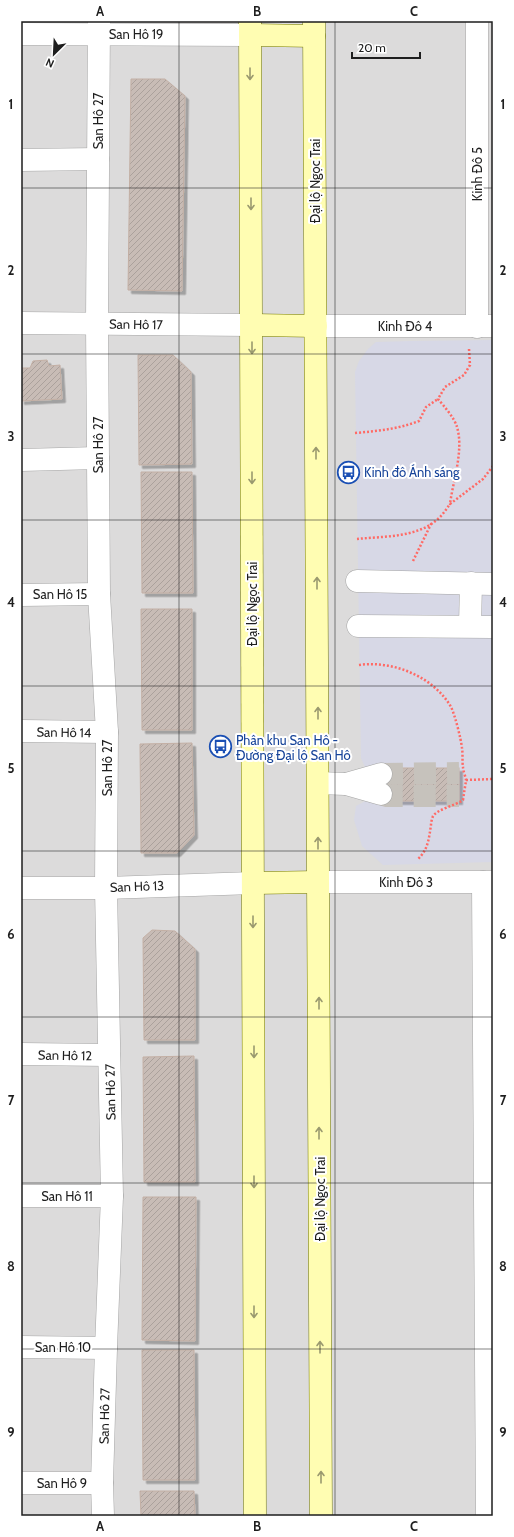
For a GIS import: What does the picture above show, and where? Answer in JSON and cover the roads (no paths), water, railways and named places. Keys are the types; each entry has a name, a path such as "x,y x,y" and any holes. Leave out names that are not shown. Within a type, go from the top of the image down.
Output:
{"main road":[{"name":"Đại lộ Ngọc Trai","path":"255,1516 250,28 314,28 321,1516"},
{"path":"251,325 316,326"},
{"path":"253,883 318,882"}],"street":[{"name":"Kinh Đô 5","path":"477,21 485,326"},
{"name":"San Hô 19","path":"21,34 99,28 250,28"},
{"name":"San Hô 27","path":"99,28 97,323 99,594 107,732 106,888 112,1196 102,1483 103,1516"},
{"path":"21,160 98,159"},
{"name":"San Hô 17","path":"21,323 251,325"},
{"name":"Kinh Đô 4","path":"316,326 485,326"},
{"path":"21,460 98,458"},
{"path":"358,581 493,584"},
{"path":"470,626 471,584"},
{"name":"San Hô 15","path":"21,594 99,594"},
{"path":"358,626 493,626"},
{"name":"San Hô 14","path":"21,731 107,732"},
{"path":"318,783 381,784"},
{"name":"Kinh Đô 3","path":"318,882 488,882"},
{"path":"487,1516 488,882"},
{"name":"San Hô 13","path":"21,888 106,888 253,883"},
{"name":"San Hô 12","path":"21,1054 109,1056"},
{"name":"San Hô 11","path":"21,1196 112,1196"},
{"name":"San Hô 10","path":"21,1347 106,1348"},
{"name":"San Hô 9","path":"21,1483 102,1483"}],"tunnel":[{"path":"381,774 459,773"},
{"path":"381,794 387,796 459,796"}],"place":[{"name":"Kinh đô Ánh sáng","path":"348,472"},
{"name":"Phân khu San Hô - Đường Đại lộ San Hô","path":"221,747"}]}
